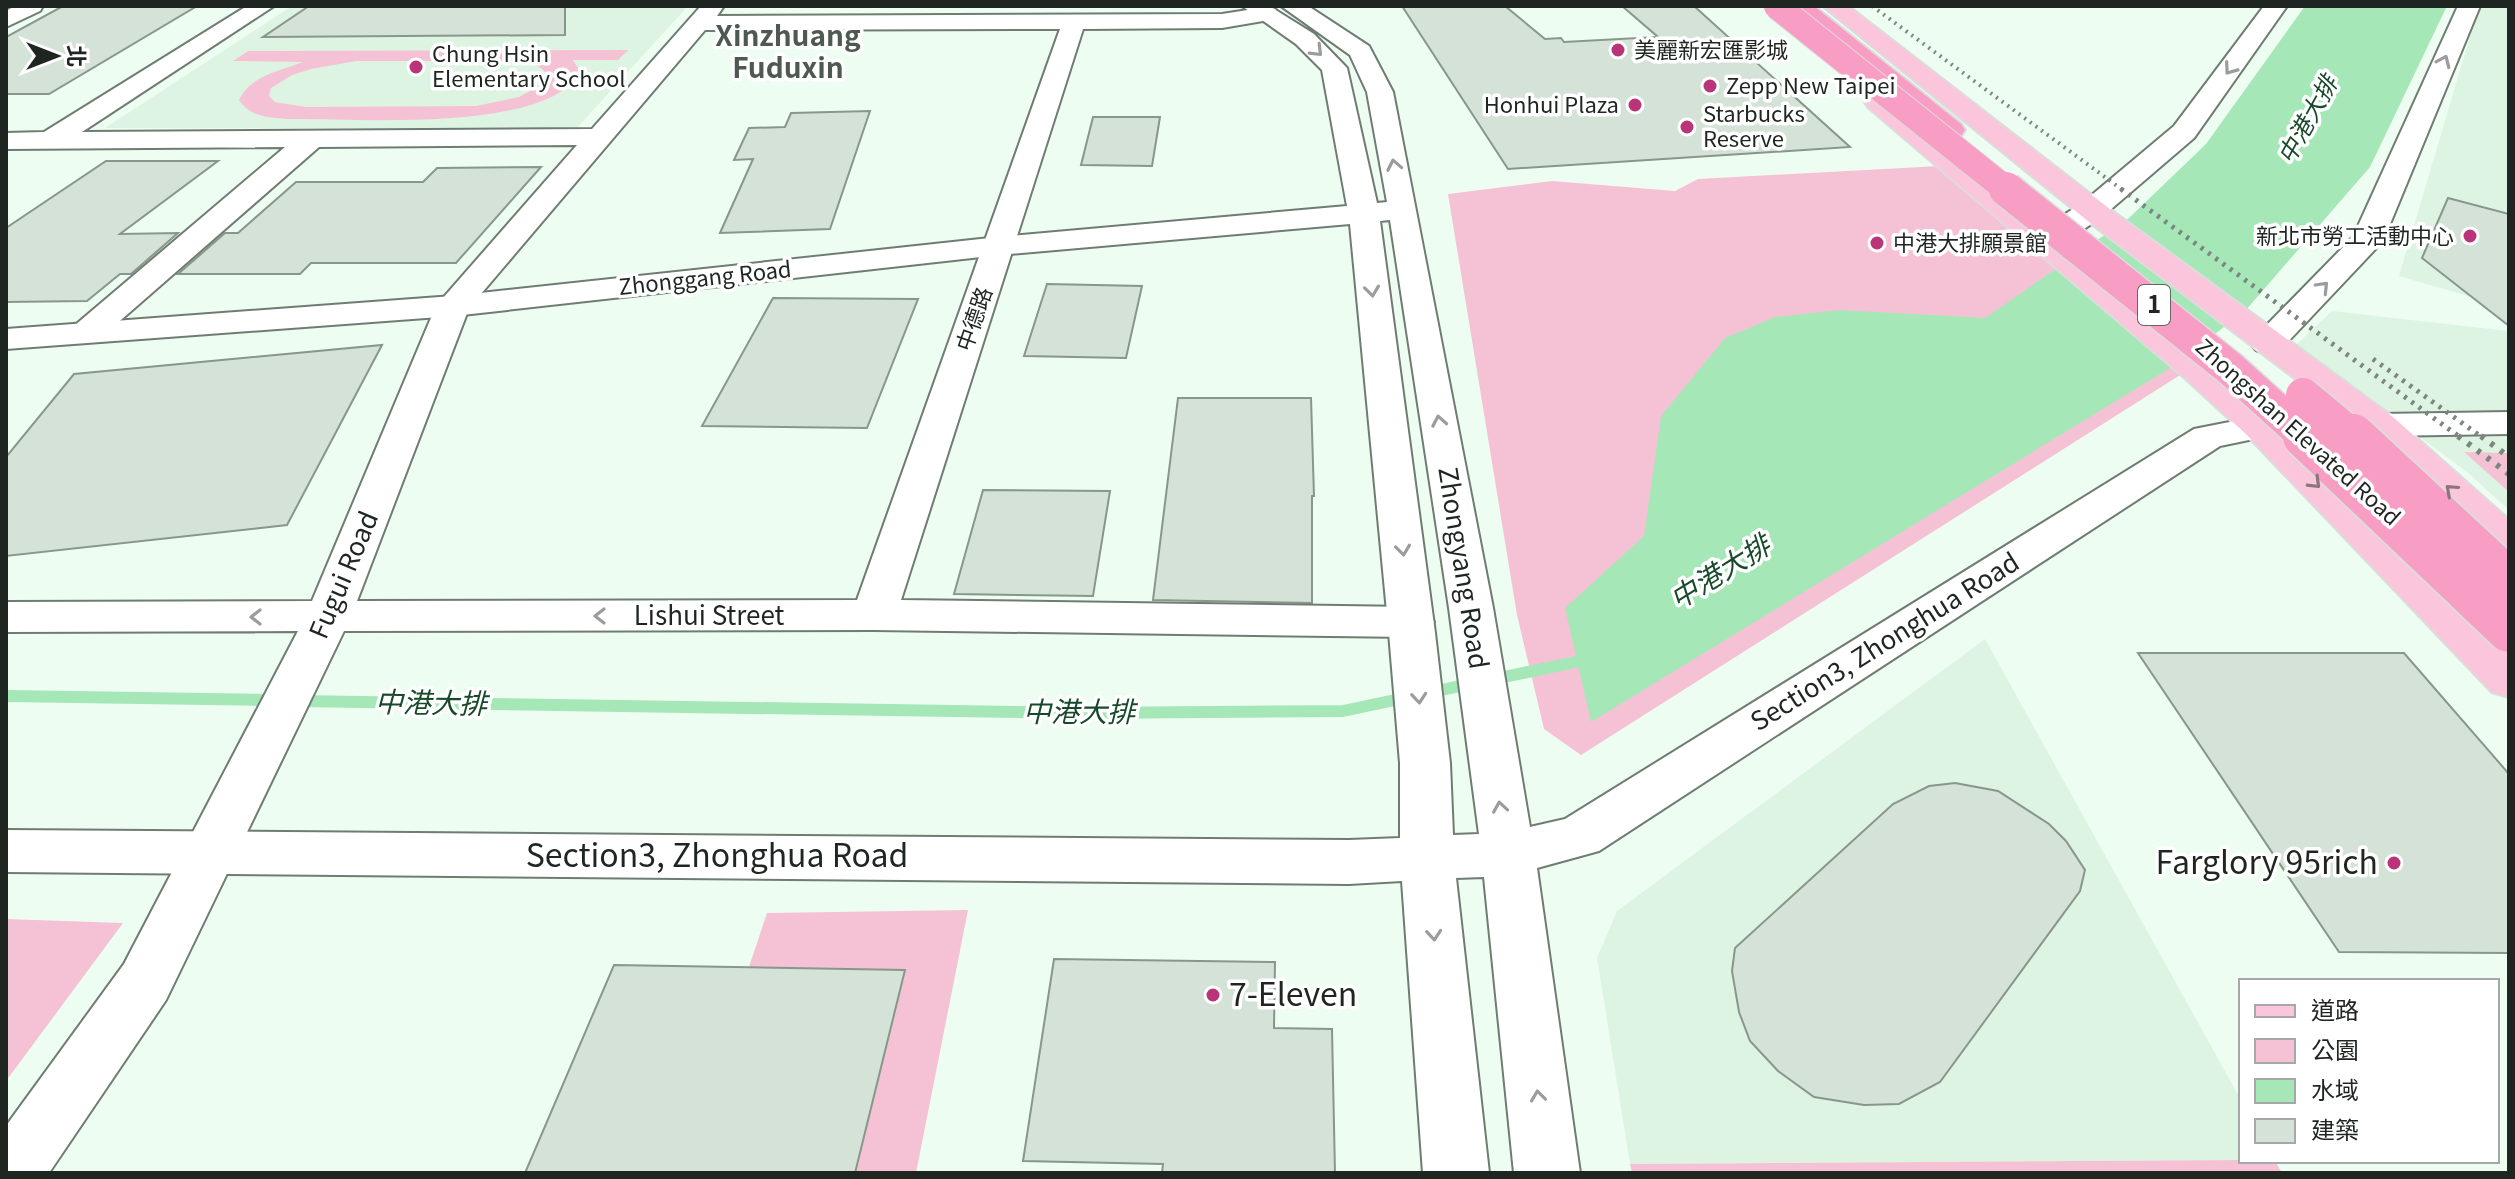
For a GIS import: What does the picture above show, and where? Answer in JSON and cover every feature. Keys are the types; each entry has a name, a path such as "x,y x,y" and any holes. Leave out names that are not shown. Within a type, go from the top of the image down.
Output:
{"highway":[{"name":"Zhongshan Elevated Road","path":"1777,6 2232,370 2354,481 2509,630"},
{"path":"1800,6 2072,228"},
{"name":"Zhongshan Elevated Road","path":"1824,6 2356,439 2509,581"}],"main road":[{"name":"1","path":"1762,6 2072,228 2132,265 2270,410 2509,680"},
{"name":"1","path":"1834,6 2212,361 2270,410"},
{"name":"1","path":"2072,228 2268,343 2380,425 2509,543"},
{"path":"2318,426 2509,607"}],"street":[{"path":"6,20 32,6"},
{"path":"6,169 263,6"},
{"path":"2072,228 2184,132 2276,6"},
{"path":"2268,343 2367,241 2469,6"},
{"path":"706,14 1222,21 1271,9"},
{"name":"Zhongyang Road","path":"1271,9 1360,51 1380,92 1471,608 1508,854 1547,1173"},
{"name":"Zhongyang Road","path":"1271,9 1334,68 1364,214 1412,627 1425,763 1427,858 1456,1173"},
{"name":"Fugui Road","path":"11,1173 145,982 212,852 328,617 453,306 706,14"},
{"name":"中德路","path":"874,615 1074,21"},
{"path":"6,141 598,137"},
{"path":"86,333 312,139"},
{"name":"Zhonggang Road","path":"6,339 453,306 999,246 1403,210"},
{"name":"Section3, Zhonghua Road","path":"6,851 1349,862 1508,854 1580,836 2208,437 2270,410 2318,426 2509,423"},
{"name":"Lishui Street","path":"6,617 874,615 1412,627"}],"shaded area":[{"name":"Chung Hsin Elementary School","path":"292,6 688,6 576,129 105,128"},
{"path":"2479,6 2509,6 2509,308 2399,276"},
{"path":"2332,311 2509,331 2509,510 2467,472 2296,345"},
{"path":"1985,639 2239,1096 2239,1160 1630,1164 1597,958 1617,911"}],"green space":[{"path":"628,50 618,60 573,60 581,73 560,92 528,106 489,114 399,120 287,119 254,113 239,100 244,92 258,79 303,62 233,61 248,51","holes":["356,61 516,61 542,69 548,76 545,83 519,97 476,106 306,107 275,102 269,96 271,88 292,75"]},
{"path":"1939,166 2188,370 1581,755 1544,729 1517,615 1448,194 1552,181 1675,191 1698,179"},
{"path":"2464,452 2509,453 2509,492"},
{"path":"968,910 916,1173 680,1173 767,913"},
{"path":"6,919 123,923 6,1081"},
{"path":"2239,1160 2239,1163 2276,1163 2282,1173 1632,1173 1630,1164"}],"water":[{"path":"2305,6 2447,6 2370,167 2245,311 2170,368 1591,722 1565,608 1644,536 1661,416 1725,338 1775,317 1840,310 1985,318 2129,218 2206,144"}],"building":[{"path":"63,6 197,6 49,94 6,94 6,37"},
{"path":"309,6 565,6 565,35 263,37"},
{"name":"Honhui Plaza","path":"1402,6 1505,6 1545,39 1561,38 1564,42 1658,37 1622,6 1694,6 1850,147 1508,169"},
{"path":"870,111 830,229 720,233 753,159 734,160 749,128 785,127 791,113"},
{"path":"1093,117 1160,117 1152,166 1081,165"},
{"path":"106,161 218,161 120,234 178,233 131,274 120,274 87,301 6,302 6,228"},
{"path":"541,167 456,263 311,263 300,274 178,274 225,233 238,233 296,182 423,182 437,168"},
{"name":"新北市勞工活動中心","path":"2448,198 2509,214 2509,326 2422,258"},
{"path":"1047,284 1142,286 1126,358 1024,356"},
{"path":"773,298 918,299 867,428 702,426"},
{"path":"382,345 287,525 6,556 6,457 74,374"},
{"path":"1178,398 1311,398 1314,496 1312,603 1153,600"},
{"path":"983,490 1110,491 1093,596 954,594"},
{"name":"Farglory 95rich","path":"2138,653 2404,653 2509,774 2509,953 2339,952"},
{"path":"1955,783 1998,791 2049,824 2066,841 2085,870 2080,891 1940,1082 1899,1104 1864,1105 1814,1097 1778,1071 1750,1041 1739,1012 1732,971 1735,948 1893,804 1929,786"},
{"path":"1054,959 1275,962 1274,1028 1332,1029 1335,1173 1162,1173 1163,1164 1023,1161"},
{"path":"614,965 905,970 855,1173 525,1173"}],"waterway":[{"name":"中港大排","path":"1427,693 1576,662 1588,655"},
{"name":"中港大排","path":"6,696 275,700"},
{"name":"中港大排","path":"297,701 1083,713 1343,711 1409,697"}],"railway":[{"path":"1872,6 2124,191"},
{"path":"2121,189 2461,438"},
{"path":"2373,359 2483,438"},
{"path":"2458,436 2509,474"},
{"path":"2481,436 2509,457"}],"place":[{"name":"美麗新宏匯影城","path":"1618,50"},
{"name":"Chung Hsin Elementary School","path":"416,67"},
{"name":"Zepp New Taipei","path":"1710,86"},
{"name":"Honhui Plaza","path":"1635,105"},
{"name":"Starbucks Reserve","path":"1687,127"},
{"name":"新北市勞工活動中心","path":"2470,236"},
{"name":"中港大排願景館","path":"1877,243"},
{"name":"Farglory 95rich","path":"2394,863"},
{"name":"7-Eleven","path":"1213,995"}],"district":[{"name":"Xinzhuang Fuduxin","path":"788,52"}]}
